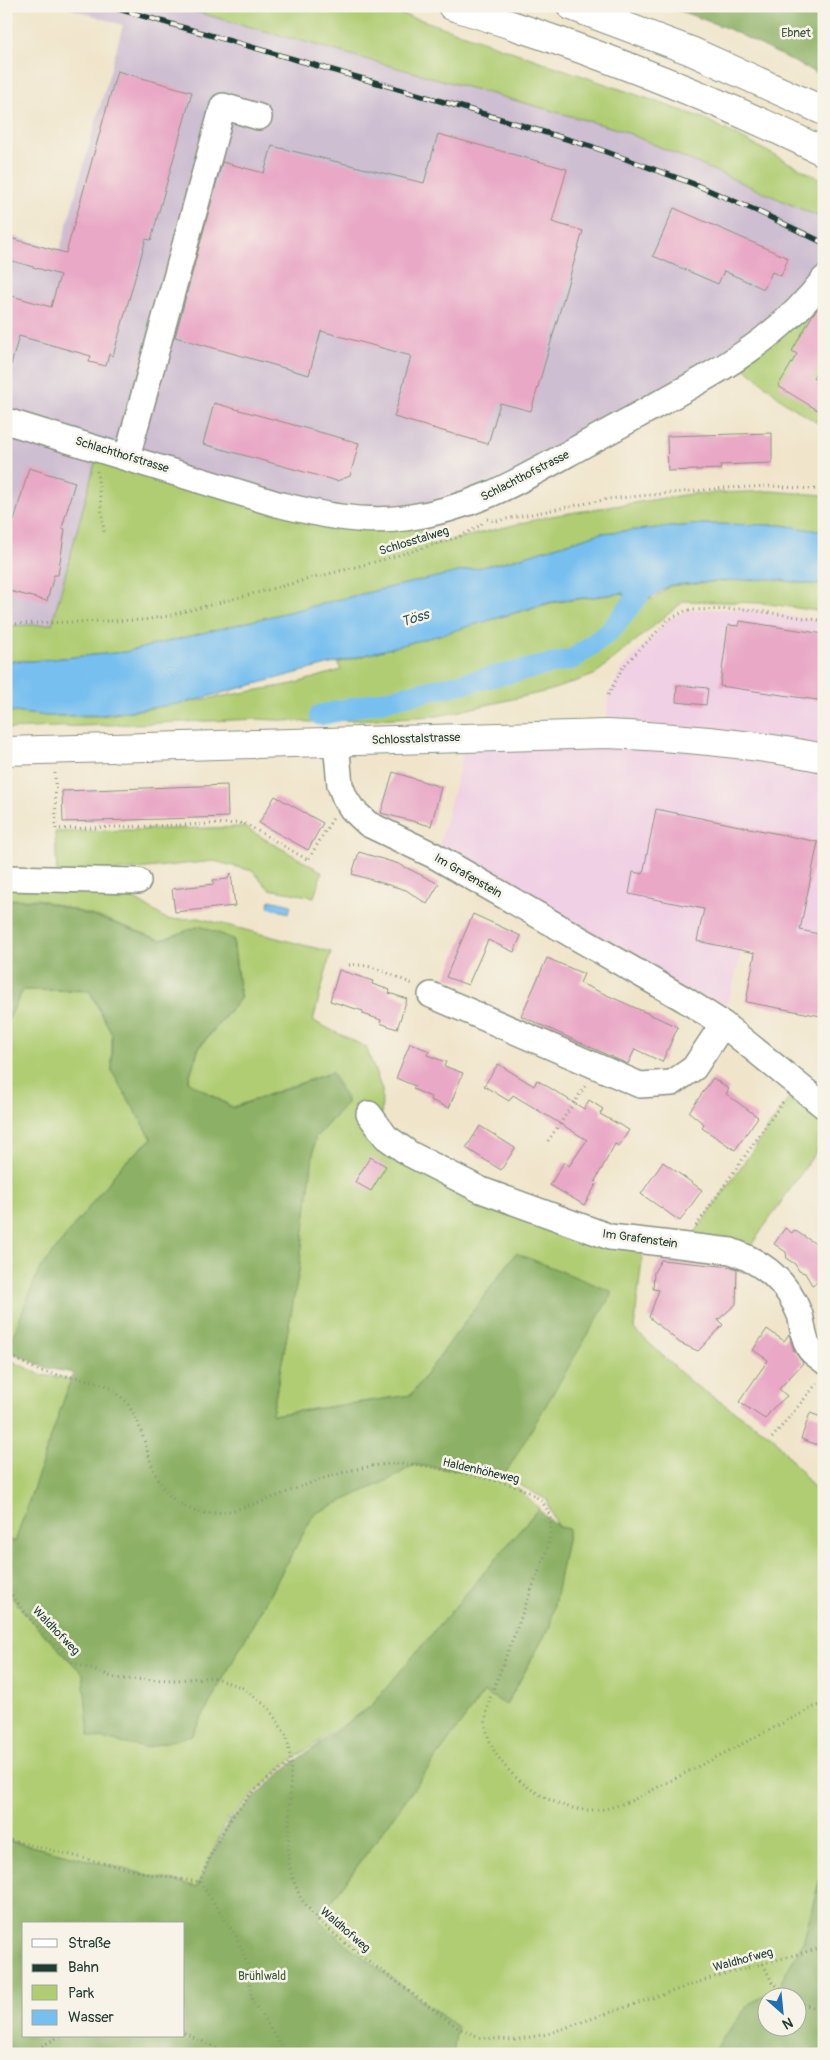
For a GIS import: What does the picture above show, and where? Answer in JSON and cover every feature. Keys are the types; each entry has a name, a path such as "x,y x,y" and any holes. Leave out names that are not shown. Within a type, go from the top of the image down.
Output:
{"main road":[{"path":"452,6 532,32 640,71 733,110 824,152"},
{"path":"572,6 690,51 824,111"},
{"name":"Schlosstalstrasse","path":"6,751 606,734 678,737 782,750 824,758"}],"street":[{"path":"127,457 223,106 259,117"},
{"name":"Schlachthofstrasse","path":"6,421 277,504 320,515 346,518 404,518 440,511 471,502 508,487 736,360 766,339 796,312 824,279"},
{"name":"Im Grafenstein","path":"336,742 340,785 345,798 352,809 368,824 435,856 684,998 723,1024 824,1106"},
{"path":"6,878 138,881"},
{"path":"421,989 640,1085 672,1083 694,1068 723,1024"},
{"name":"Im Grafenstein","path":"369,1114 386,1137 410,1154 481,1190 610,1237 731,1251 748,1257 767,1268 785,1285 800,1314 809,1348 824,1361"}],"path":[{"path":"96,466 104,532"},
{"name":"Schlosstalweg","path":"6,624 143,620 168,616 343,571 459,537 481,525 484,518 496,521 608,499 725,488 772,486 824,490"},
{"path":"608,696 624,666 668,620 687,610 746,610 824,621"},
{"path":"55,769 56,829 244,823 308,860 345,798"},
{"path":"349,965 362,964 376,968 421,989"},
{"path":"548,1141 597,1067"},
{"path":"683,1246 786,1097"},
{"name":"Haldenhöheweg","path":"6,1354 41,1371 82,1379 110,1388 129,1405 138,1424 153,1470 164,1490 181,1504 197,1511 213,1513 230,1511 324,1478 358,1469 388,1464 414,1465 500,1482 529,1491 539,1500 550,1516 551,1530 548,1547 490,1698 486,1715 486,1731 499,1760 518,1781 554,1802 573,1808 592,1810 614,1807 633,1800 814,1706 824,1704"},
{"path":"772,1438 824,1375"},
{"name":"Waldhofweg","path":"6,1587 33,1623 74,1663 118,1679 177,1680 213,1677 243,1688 269,1708 287,1737 291,1762 288,1862 301,1899 318,1920 346,1944 457,2027 482,2038 515,2040 547,2034 717,1976 824,1948"},
{"path":"200,1882 206,1863 229,1820 253,1792 291,1762"},
{"path":"6,1839 152,1875 200,1882 236,1936 247,1963 252,2000 287,2054"},
{"path":"763,1964 772,1982 780,1988"},
{"path":"808,2005 824,2011"},
{"path":"185,2033 215,2047 223,2054"},
{"path":"36,2054 42,2046 56,2038"}],"shaded area":[{"path":"62,6 175,6 621,130 824,219 824,279 796,312 508,487 374,519 99,448 52,624 6,626 6,234 60,250 123,25"},
{"path":"746,609 824,621 824,935 749,922 723,1024 438,849 461,763 465,737 606,734 608,695 623,667 668,620 687,610"}],"green space":[{"path":"175,6 368,6 422,20 703,118 824,181 824,219 621,130"},
{"name":"Ebnet","path":"667,6 824,6 824,77 729,29"},
{"path":"824,279 824,427 786,403 736,360"},
{"path":"99,448 277,504 421,515 431,545 551,516 690,494 771,491 824,495 824,532 782,525 704,524 601,533 508,561 378,590 125,652 32,661 6,661 6,626 52,624"},
{"path":"744,579 769,579 824,586 824,612 763,603 684,601 594,675 548,691 438,716 310,722 258,719 6,729 6,711 47,716 101,716 293,684 341,670 338,663 551,603 624,593 625,597 653,599 670,586"},
{"path":"244,827 322,872 314,897 269,889 253,871 214,861 117,871 57,873 55,832"},
{"path":"6,881 113,885 168,920 199,918 331,952 313,1021 366,1047 382,1090 381,1136 410,1154 644,1242 634,1329 692,1383 773,1437 819,1494 824,1492 824,1864 803,1942 778,1988 758,1988 758,1999 749,2004 711,2054 453,2054 457,2027 346,1944 318,1920 484,1692 507,1704 550,1626 569,1529 558,1527 547,1503 549,1501 507,1478 539,1508 370,1707 287,1763 227,1820 197,1887 6,1840 6,1590 33,1623 83,1674 90,1736 192,1735 314,1514 390,1479 414,1465 504,1476 516,1253 411,1395 272,1415 299,1271 315,1138 348,1102 332,1072 233,1107 188,1082 199,1048 241,998 233,939 200,926 161,940 105,919 38,899 6,899"},
{"path":"6,900 38,900 105,920 161,940 200,926 233,939 240,998 199,1047 188,1081 232,1108 331,1073 347,1103 315,1138 299,1271 272,1415 411,1395 516,1253 613,1292 504,1476 414,1465 390,1479 314,1514 192,1735 145,1748 89,1736 83,1674 33,1623 6,1590 6,1539 15,1542 73,1373 47,1368 7,1350 39,1270 123,1164 152,1139 112,1072 112,1034 90,990 23,990 6,1023"},
{"path":"23,990 89,991 112,1034 112,1072 152,1138 123,1164 40,1270 8,1350 6,1349 6,1024"},
{"path":"790,1097 824,1127 824,1140 748,1250 689,1241"},
{"path":"6,1358 41,1375 71,1379 15,1542 6,1538"},
{"name":"Brühlwald","path":"538,1509 558,1527 569,1529 550,1626 506,1705 484,1692 318,1920 346,1944 457,2027 453,2054 6,2054 6,1840 197,1887 230,1820 287,1767 370,1707"},
{"path":"824,1864 824,2054 711,2054 749,2004 758,1999 758,2038 808,2038 808,1988 778,1988 803,1942"}],"water":[{"name":"Töss","path":"704,524 782,525 824,532 824,585 770,579 721,581 670,585 650,598 628,597 622,593 551,602 436,636 184,703 100,715 46,716 6,711 6,661 32,661 125,652 378,590 508,561 601,533"},
{"path":"270,900 291,905 289,913 268,907"}],"building":[{"path":"117,71 192,92 151,240 146,239 113,356 109,354 106,366 89,362 91,356 19,336 11,365 6,364 6,299 10,300 12,296 51,307 60,275 6,259 6,237 66,253"},
{"path":"438,134 567,169 552,222 583,231 531,411 500,403 488,444 394,417 411,356 321,331 309,375 175,337 222,162 264,173 272,146 424,183"},
{"path":"674,208 788,258 781,276 772,272 764,289 724,271 718,284 653,256"},
{"path":"824,302 824,359 813,378 824,385 824,414 778,386 797,354 792,351 813,314"},
{"path":"214,403 359,443 350,476 337,481 203,444"},
{"path":"772,433 772,463 720,465 721,469 668,471 667,436"},
{"path":"29,468 75,482 62,528 65,529 58,575 54,575 47,601 6,590 6,551 11,520 14,521"},
{"path":"740,621 824,634 824,701 720,686 728,625 739,626"},
{"path":"677,685 708,688 706,705 676,702"},
{"path":"393,772 441,787 431,826 381,813"},
{"path":"227,785 228,817 63,822 62,791"},
{"path":"275,796 323,823 308,850 259,823"},
{"path":"656,809 818,842 800,930 824,935 824,1000 821,1016 746,1002 755,953 697,941 704,909 629,894 633,872 643,874"},
{"path":"359,852 399,864 439,884 427,904 406,890 352,874"},
{"path":"231,873 235,906 175,912 172,889 214,884 213,880 228,879"},
{"path":"473,914 521,936 514,952 488,940 468,985 446,977"},
{"path":"547,958 584,974 580,983 678,1027 662,1062 635,1049 628,1064 521,1016"},
{"path":"339,970 373,981 372,984 390,990 389,993 407,999 397,1029 380,1023 381,1020 363,1014 363,1011 330,1001"},
{"path":"410,1043 429,1051 427,1055 446,1062 444,1066 463,1073 449,1108 430,1100 431,1097 413,1089 415,1086 396,1078"},
{"path":"498,1064 534,1086 537,1080 584,1109 589,1100 603,1109 600,1114 629,1130 619,1146 615,1144 595,1181 597,1183 584,1205 550,1185 564,1162 569,1166 587,1140 513,1095 509,1101 484,1086"},
{"path":"713,1078 729,1089 726,1094 758,1117 735,1150 702,1128 704,1124 689,1112"},
{"path":"480,1126 515,1148 501,1170 466,1148"},
{"path":"370,1157 386,1166 371,1191 355,1182"},
{"path":"663,1162 702,1190 680,1221 641,1194"},
{"path":"785,1228 792,1233 794,1230 816,1244 824,1258 824,1279 812,1285 805,1273 799,1271 795,1264 787,1259 786,1252 774,1244"},
{"path":"661,1260 737,1269 736,1304 718,1320 723,1325 698,1351 680,1343 649,1317 659,1290 653,1289 654,1272"},
{"path":"767,1329 784,1341 789,1334 794,1351 803,1363 779,1389 787,1396 772,1409 765,1419 739,1402 768,1360 753,1350"},
{"path":"810,1413 824,1418 824,1447 801,1439"}],"waterway":[{"path":"320,715 573,659 610,631 638,596 652,572"}],"railway":[{"path":"108,6 451,104 593,147 694,184 824,243"}]}
